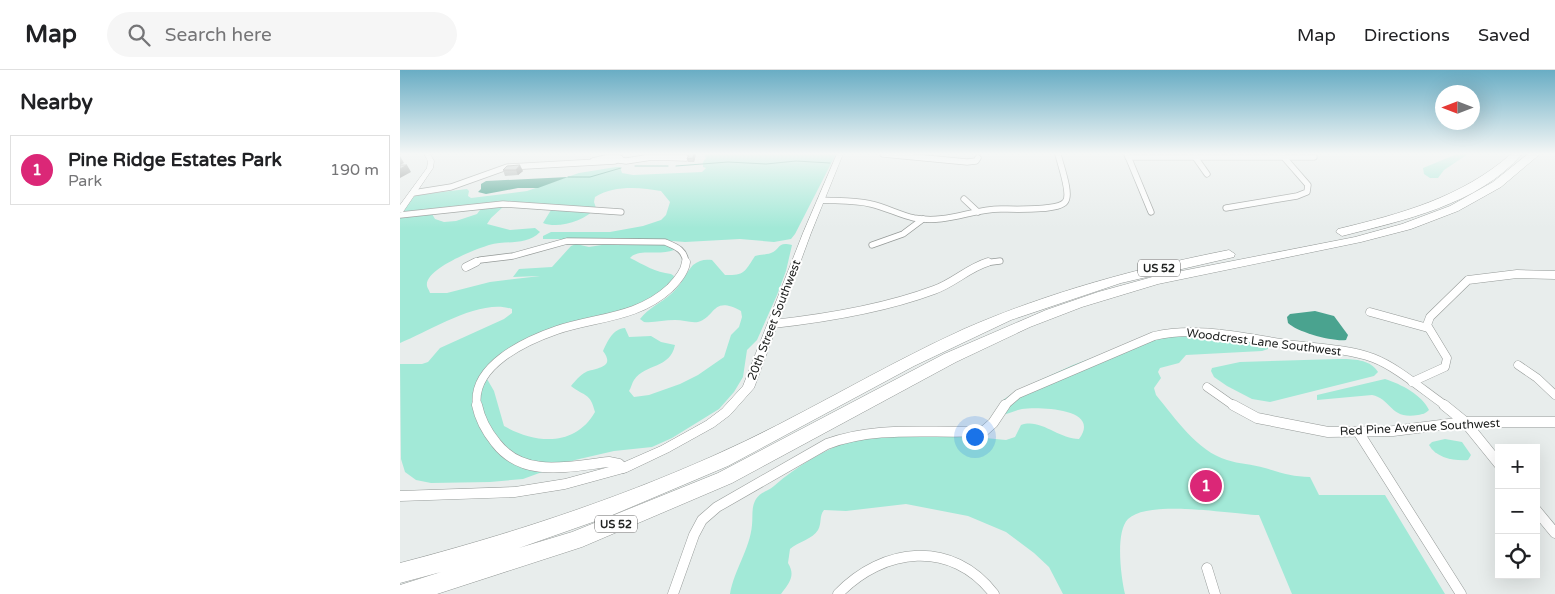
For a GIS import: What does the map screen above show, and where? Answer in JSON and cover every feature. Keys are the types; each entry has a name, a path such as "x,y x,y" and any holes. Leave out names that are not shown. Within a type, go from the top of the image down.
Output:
{"highway":[{"name":"US 52","path":"400,573 511,542 638,497 723,460 936,348 1052,300 1104,283 1170,265 1342,232 1420,210 1476,185 1486,178"},
{"name":"US 52","path":"404,594 575,540 699,489 733,474 983,341 1066,308 1155,280 1378,234 1419,222 1449,211 1486,193 1507,178"}],"street":[{"path":"400,210 423,178"},
{"path":"414,193 451,187 475,178"},
{"name":"20th Street Southwest","path":"400,496 492,493 540,489 565,484 623,468 690,436 710,424 739,400 748,388 830,178"},
{"path":"821,200 869,203 923,219 952,219 1000,208 1048,208 1064,204 1068,196 1064,178"},
{"path":"1137,178 1151,212"},
{"path":"1226,208 1297,196 1307,192 1308,185 1302,178"},
{"path":"964,199 978,212"},
{"path":"400,215 501,204 531,204 579,210 621,212"},
{"path":"872,245 902,234 923,219"},
{"path":"466,267 480,260 513,256 567,242 652,241 676,245 682,250 686,257 683,273 669,291 658,299 629,313 556,330 538,338 515,351 490,370 477,389 480,420 491,438 505,453 515,460 533,467 550,470 609,462 619,464 623,468"},
{"path":"773,324 837,316 912,297 945,286 975,265 1000,261"},
{"path":"1428,328 1430,317 1468,280 1517,274 1555,275"},
{"path":"1370,312 1428,328 1444,352 1447,362 1445,367 1412,382"},
{"name":"Woodcrest Lane Southwest","path":"673,594 694,534 702,520 717,507 828,444 845,436 865,432 984,431 993,423 1006,404 1018,394 1154,336 1171,332 1200,332 1354,353 1382,362 1451,410 1465,422 1495,459"},
{"path":"1518,366 1537,378 1555,395"},
{"name":"Red Pine Avenue Southwest","path":"1206,387 1241,411 1266,421 1320,431 1393,431 1465,422 1555,422"},
{"path":"1359,432 1461,594"},
{"path":"1540,515 1555,533"},
{"path":"838,594 854,579 878,564 898,557 919,555 938,557 958,563 976,574 994,594"},
{"path":"1207,568 1215,594"}],"shaded area":[{"path":"563,178 823,178 795,234 791,239 774,242 740,239 685,242 647,239 543,239 543,236 551,232 610,232 643,226 661,220 666,215 670,202 661,191 645,189 627,188 602,193 595,197 596,208 591,213 571,223 556,225 543,223 551,210 545,205 525,203 401,212 412,198 417,195 467,189 469,191 468,196 471,198 527,191"},
{"path":"564,178 538,188 518,188 486,194 478,192 481,189 481,184 486,181"},
{"path":"483,206 504,206 487,224 510,230 535,228 540,232 523,241 489,245 452,261 434,273 428,280 427,286 430,293 447,293 490,282 540,276 513,277 519,269 552,267 571,246 576,244 589,247 614,243 659,244 675,247 674,250 668,252 638,253 630,258 645,266 674,276 666,288 652,298 614,314 540,333 483,372 494,391 504,426 529,436 554,439 566,437 587,423 595,412 591,401 571,386 584,373 606,364 607,361 603,351 611,336 617,330 625,328 629,337 651,336 661,342 675,345 668,358 645,371 634,380 629,391 634,397 649,395 680,384 698,375 724,357 731,335 739,327 742,317 741,311 725,305 719,306 698,322 675,320 644,322 640,319 674,291 693,265 698,262 712,260 725,275 737,275 744,272 755,256 771,253 784,244 792,245 786,271 777,295 757,340 747,350 743,377 734,392 719,409 672,438 652,447 614,451 575,460 523,479 490,482 431,483 416,480 405,472 401,459 400,364 422,364 428,362 440,348 504,319 512,313 512,309 499,307 485,308 470,312 455,317 400,343 400,218 431,212 435,219 444,222 456,221 477,214"},
{"path":"1315,311 1334,316 1348,335 1346,340 1316,336 1299,330 1288,323 1287,317 1290,314"},
{"path":"1180,334 1200,334 1260,343 1268,346 1268,349 1262,351 1186,355 1179,363 1160,368 1158,372 1161,378 1154,388 1156,395 1196,442 1216,456 1227,460 1287,474 1310,477 1319,495 1385,495 1445,594 1292,594 1259,515 1171,509 1138,513 1128,519 1124,525 1121,534 1120,555 1125,594 1063,594 1049,567 1006,532 968,516 906,504 846,511 824,510 816,533 790,549 788,563 791,576 789,583 781,594 730,594 751,534 754,502 760,495 813,458 856,438 954,435 1006,440 1015,437 1021,425 1028,424 1043,426 1064,436 1079,439 1084,429 1082,421 1076,415 1054,409 1041,408 1022,409 1003,415 998,407 1003,400 1016,391 1073,365 1134,342"},
{"path":"1338,359 1366,362 1378,372 1374,376 1270,402 1252,399 1227,386 1214,377 1211,371 1212,368 1240,362"},
{"path":"1385,379 1410,391 1429,410 1424,414 1402,415 1379,397 1372,395 1317,400 1317,395"},
{"path":"1445,439 1462,442 1471,455 1468,460 1446,458 1436,453 1429,445 1432,442"}],"place":[{"name":"Pine Ridge Estates Park","path":"1206,486"}]}
